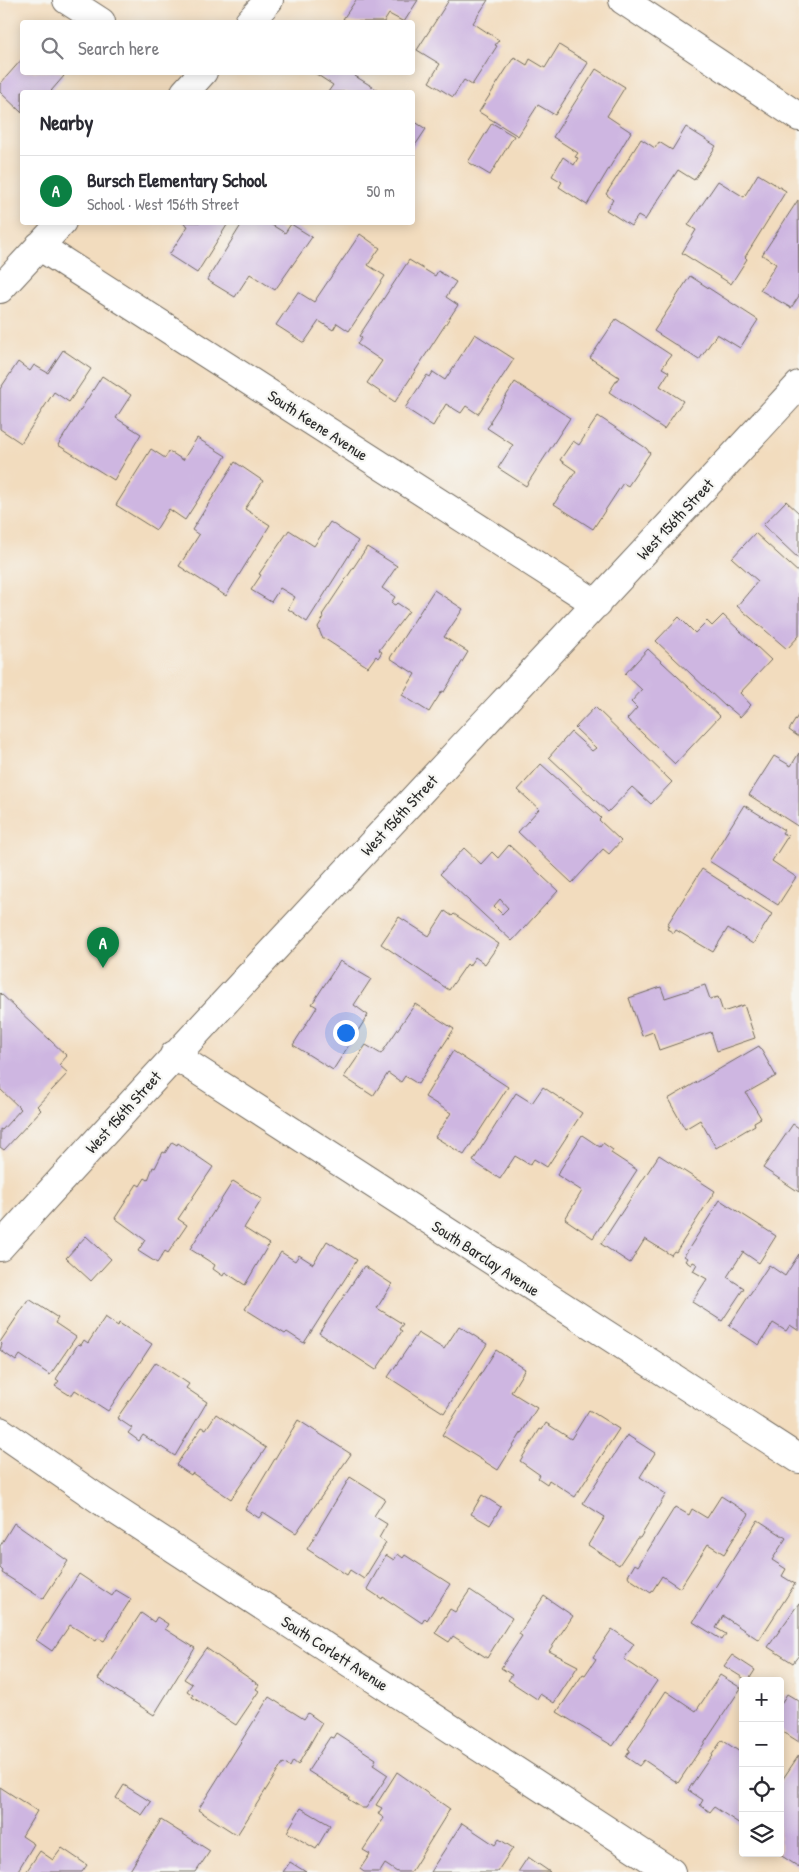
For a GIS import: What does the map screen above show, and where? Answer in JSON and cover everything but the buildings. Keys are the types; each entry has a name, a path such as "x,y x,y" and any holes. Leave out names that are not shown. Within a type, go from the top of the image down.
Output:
{"street":[{"path":"67,0 98,20"},
{"path":"251,20 270,0"},
{"path":"623,0 799,117"},
{"path":"0,289 59,225"},
{"name":"South Keene Avenue","path":"39,246 597,604"},
{"name":"West 156th Street","path":"0,1247 174,1055 597,604 799,385"},
{"name":"South Barclay Avenue","path":"174,1055 799,1459"},
{"name":"South Corlett Avenue","path":"0,1431 108,1506 671,1872"}],"place":[{"name":"Bursch Elementary School","path":"103,968"}]}
